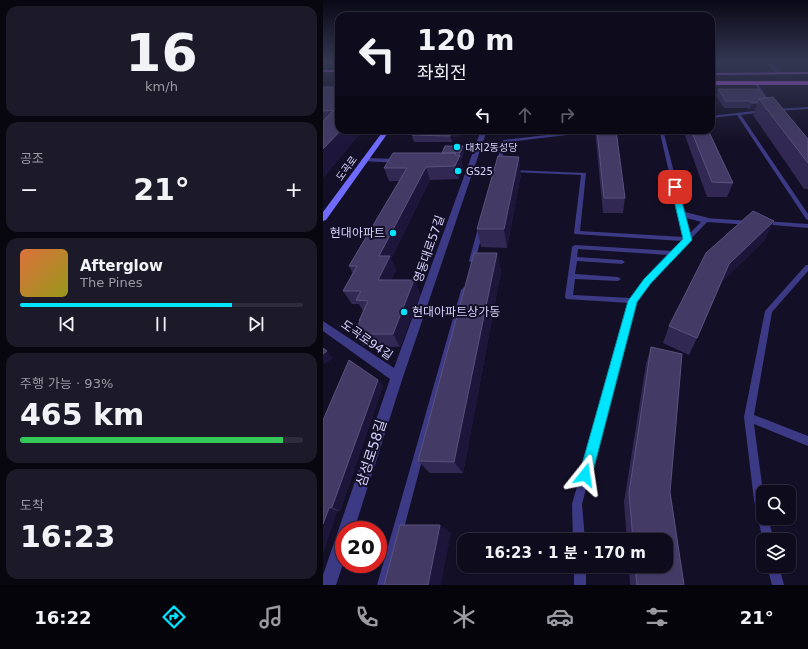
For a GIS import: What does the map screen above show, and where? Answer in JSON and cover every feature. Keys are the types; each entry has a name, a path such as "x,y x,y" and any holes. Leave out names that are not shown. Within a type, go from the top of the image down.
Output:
{"main road":[{"name":"도곡로","path":"323,218 384,134"}],"street":[{"name":"영동대로57길","path":"397,377 469,162 482,134"},
{"path":"364,160 411,161"},
{"path":"681,214 706,220"},
{"name":"도곡로94길","path":"323,325 397,377"},
{"name":"삼성로58길","path":"349,521 397,377"},
{"path":"328,585 335,564"}],"lane":[{"path":"759,88 779,115"},
{"path":"715,117 808,108"},
{"path":"738,114 808,218"},
{"path":"565,134 505,141 501,170 583,174 577,233 688,240"},
{"path":"661,134 688,240"},
{"path":"383,585 484,216"},
{"path":"579,533 577,504 633,301 647,281 706,220 808,226"},
{"path":"633,301 569,297 575,247 675,253"},
{"path":"574,259 622,262"},
{"path":"766,533 759,500 749,417 769,311 808,267"},
{"path":"572,276 618,279"},
{"path":"749,417 808,441"},
{"path":"579,573 580,585"},
{"path":"775,573 778,585"}],"building":[{"path":"323,88 335,88 335,110 323,111"},
{"path":"718,89 758,89 766,98 759,99 757,103 752,103 750,101 726,101"},
{"path":"773,97 808,139 808,163 759,99"},
{"path":"333,111 335,111 335,134 337,134 323,149 323,121"},
{"path":"450,134 450,136 412,135"},
{"path":"597,134 617,134 625,198 604,198"},
{"path":"693,134 710,134 733,183 712,182"},
{"path":"445,146 463,146 460,153 442,153"},
{"path":"393,153 456,153 455,155 460,155 455,166 426,167 379,256 390,256 378,280 414,280 393,334 354,334 368,301 356,300 361,291 343,291 357,266 349,266 407,168 384,168"},
{"path":"498,156 519,157 504,229 477,229"},
{"path":"753,211 774,221 729,264 697,338 669,326 706,253"},
{"path":"474,253 497,253 454,462 418,461"},
{"path":"651,347 682,354 670,492 684,585 637,585 636,573 673,573 673,533 632,533 629,493"},
{"path":"323,348 327,351 323,354"},
{"path":"349,360 378,380 332,507 329,508 323,524 323,420"},
{"path":"400,525 440,525 428,585 384,585"}],"place":[{"name":"대치2동성당","path":"457,147"},
{"name":"GS25","path":"458,171"},
{"name":"현대아파트","path":"393,233"},
{"name":"현대아파트상가동","path":"404,312"}],"route":[{"path":"585,475 633,301 647,281 688,240 675,187"}]}
